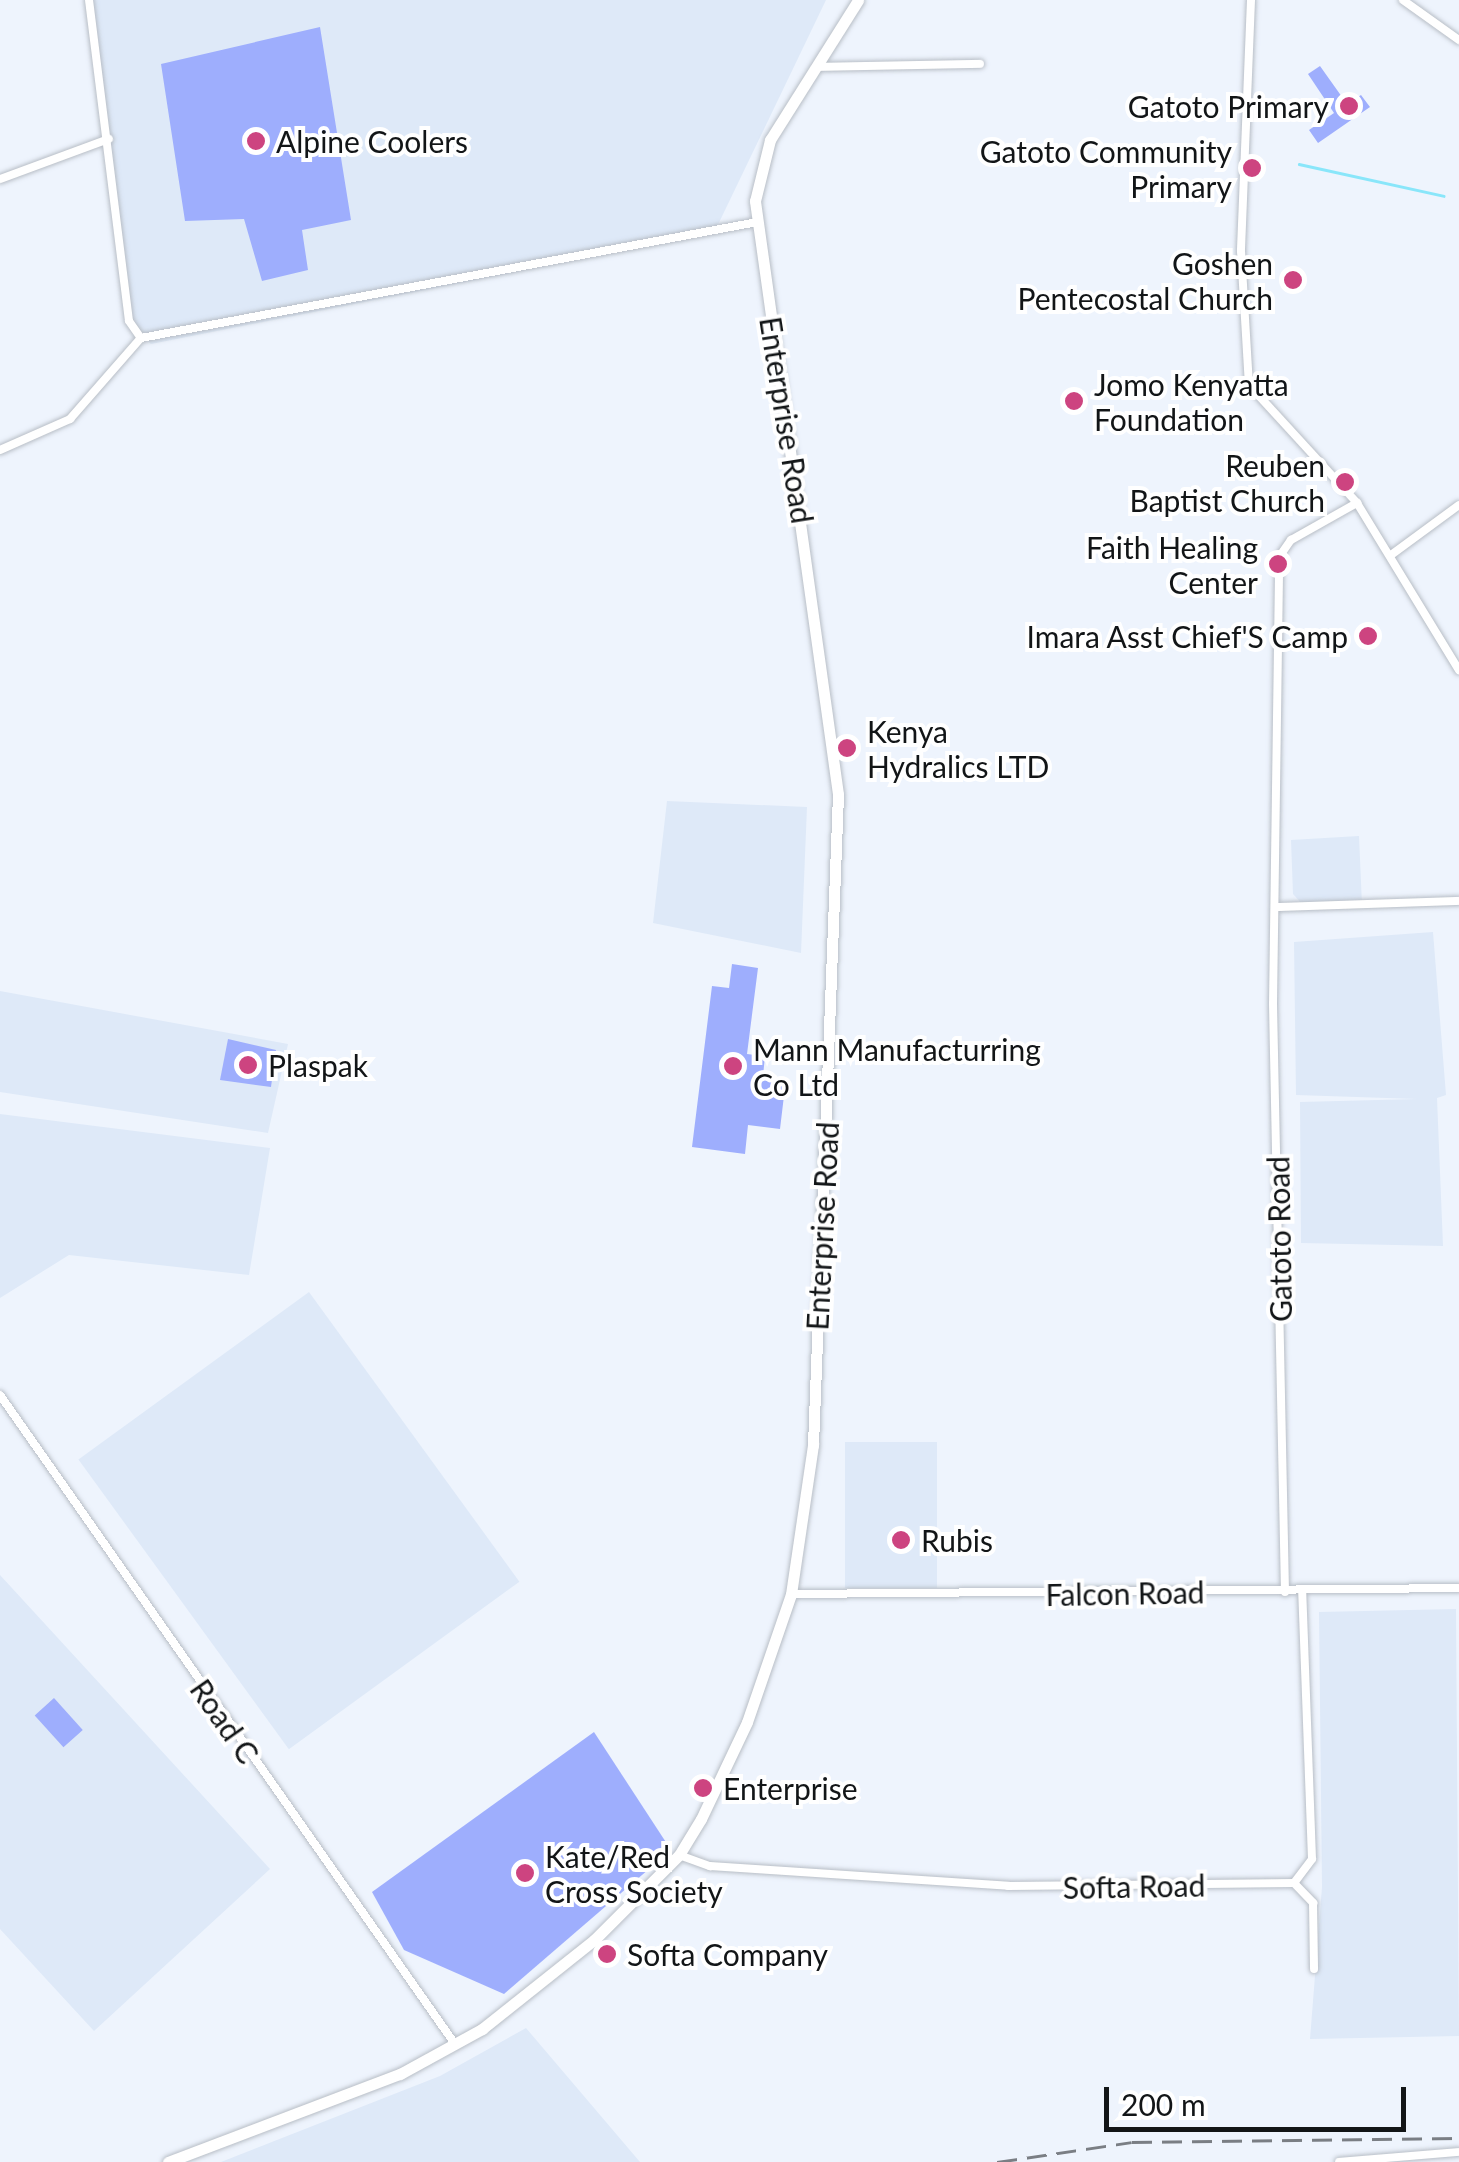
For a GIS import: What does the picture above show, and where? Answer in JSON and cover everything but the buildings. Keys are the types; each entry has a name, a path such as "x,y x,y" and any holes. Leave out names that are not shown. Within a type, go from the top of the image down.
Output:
{"main road":[{"name":"Enterprise Road","path":"168,2162 400,2074 455,2044 594,1940 678,1855 728,1768 791,1594 813,1445 838,794 757,222 758,170 858,0"}],"street":[{"path":"89,0 129,321 141,338"},
{"path":"1251,0 1240,252 1249,384 1357,503 1459,670"},
{"path":"1403,0 1459,40"},
{"path":"817,67 980,64"},
{"path":"0,179 109,139"},
{"path":"0,450 70,419 141,338 757,222"},
{"name":"Gatoto Road","path":"1285,1592 1276,907 1279,557 1291,540 1357,503"},
{"path":"1390,554 1459,505"},
{"path":"1446,646 1459,640"},
{"path":"1276,907 1459,901"},
{"name":"Road C","path":"0,1394 455,2044"},
{"name":"Falcon Road","path":"791,1594 1459,1588"},
{"path":"1302,1592 1312,1859 1294,1882 1312,1903 1314,1969"},
{"name":"Softa Road","path":"678,1855 710,1866 1008,1886 1294,1882"},
{"path":"1339,2162 1459,2152"}],"shaded area":[{"path":"88,0 826,0 714,233 151,344 132,326"},
{"path":"667,801 807,807 801,953 653,923"},
{"path":"1359,836 1362,905 1303,905 1293,894 1291,840"},
{"path":"1433,932 1446,1095 1437,1098 1443,1246 1301,1243 1300,1102 1417,1099 1296,1095 1294,942"},
{"path":"0,991 288,1044 268,1133 0,1092"},
{"path":"0,1114 270,1148 249,1275 69,1255 0,1298"},
{"path":"309,1292 519,1582 289,1749 78,1460"},
{"path":"845,1442 937,1442 937,1588 845,1588"},
{"path":"0,1575 270,1869 94,2031 0,1929"},
{"path":"1456,1609 1459,2036 1310,2039 1322,1887 1319,1612"},
{"path":"526,2028 640,2162 221,2162 440,2076"}],"waterway":[{"path":"1299,164 1444,196"}],"railway":[{"path":"997,2162 1132,2142 1459,2138"}],"place":[{"name":"Gatoto Primary","path":"1349,106"},
{"name":"Alpine Coolers","path":"256,141"},
{"name":"Gatoto Community Primary","path":"1252,168"},
{"name":"Goshen Pentecostal Church","path":"1293,280"},
{"name":"Jomo Kenyatta Foundation","path":"1074,401"},
{"name":"Reuben Baptist Church","path":"1345,482"},
{"name":"Faith Healing Center","path":"1278,564"},
{"name":"Imara Asst Chief'S Camp","path":"1368,636"},
{"name":"Kenya Hydralics LTD","path":"847,748"},
{"name":"Plaspak","path":"248,1065"},
{"name":"Mann Manufacturring Co Ltd","path":"733,1066"},
{"name":"Rubis","path":"901,1540"},
{"name":"Enterprise","path":"703,1788"},
{"name":"Kate/Red Cross Society","path":"525,1873"},
{"name":"Softa Company","path":"607,1954"}]}
